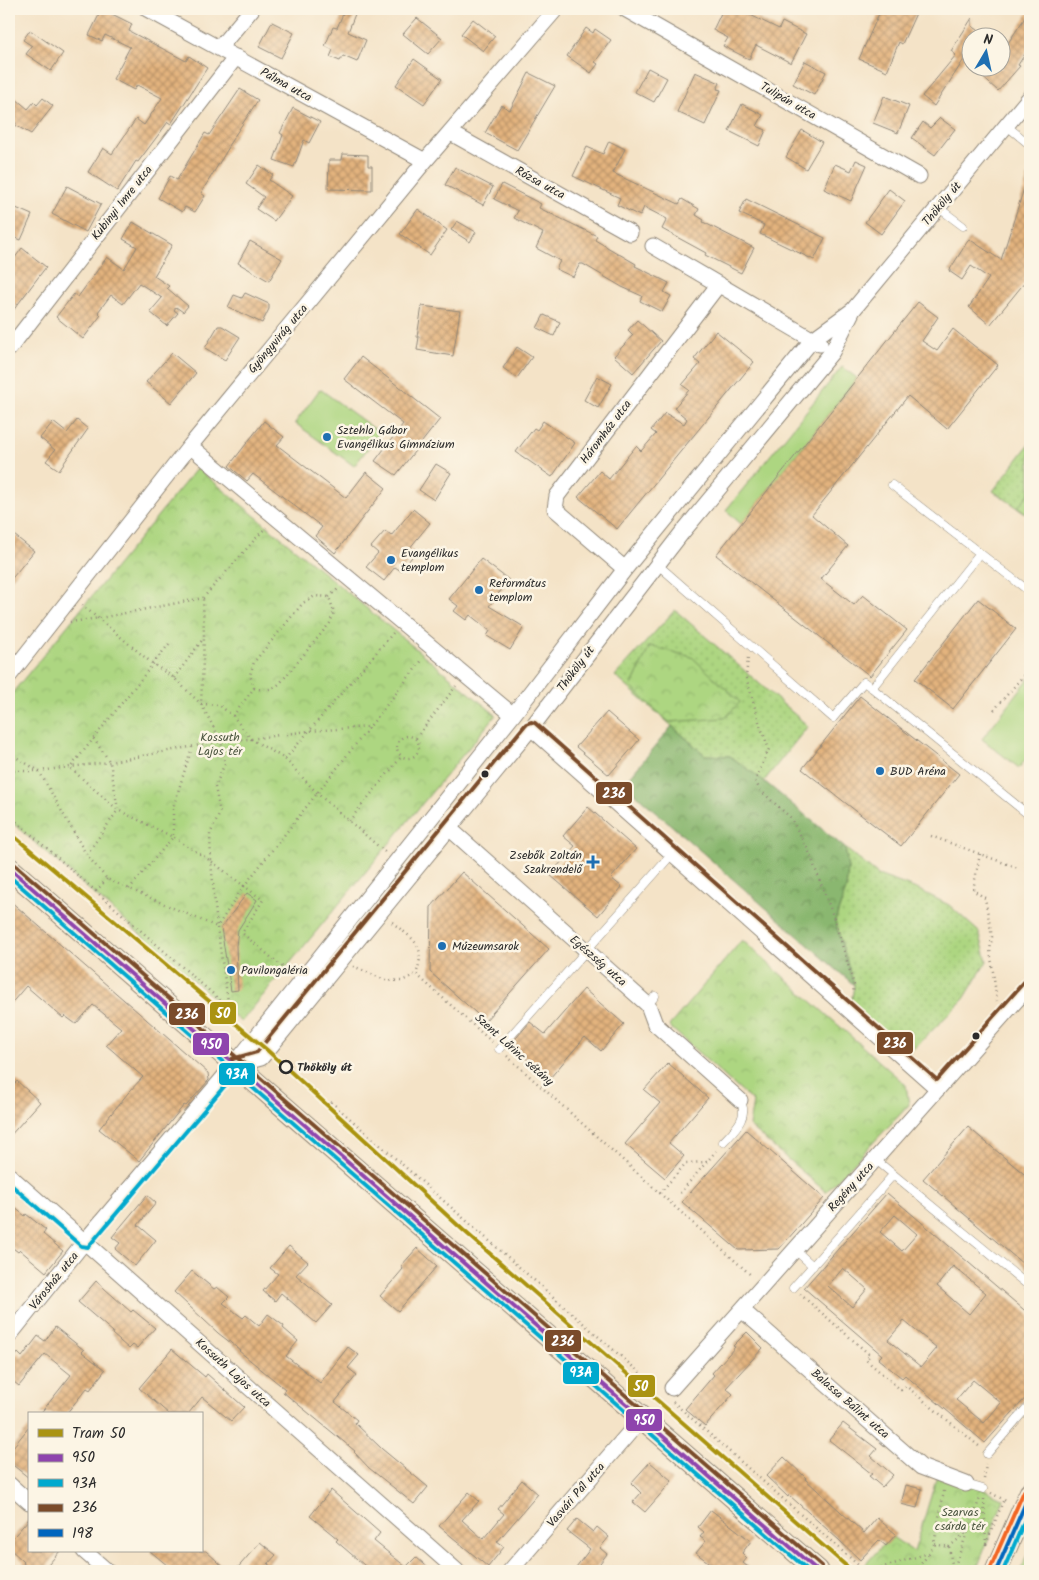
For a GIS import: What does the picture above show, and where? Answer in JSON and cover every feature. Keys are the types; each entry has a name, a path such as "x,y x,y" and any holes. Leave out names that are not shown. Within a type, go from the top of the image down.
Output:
{"main road":[{"path":"9,868 818,1571"},
{"path":"996,1571 1026,1502"}],"street":[{"name":"Pálma utca","path":"147,9 220,47 425,161"},
{"path":"220,47 252,9"},
{"name":"Gyöngyvirág utca","path":"9,676 190,446 425,161 556,9"},
{"name":"Tulipán utca","path":"625,9 919,176"},
{"name":"Kubinyi Imre utca","path":"9,349 236,57"},
{"name":"Thököly út","path":"234,1065 261,1058 531,728 657,564 832,352 853,310 1030,98"},
{"name":"Rózsa utca","path":"450,133 630,233"},
{"path":"653,246 813,339 832,352"},
{"name":"Háromház utca","path":"625,569 555,509 557,496 719,284"},
{"name":"Thököly út","path":"234,1065 513,715 625,569 813,339 853,310"},
{"path":"190,446 513,715"},
{"path":"531,728 938,1089"},
{"name":"Egészség utca","path":"449,828 586,951 652,1000 655,1024 740,1100"},
{"path":"303,977 321,985"},
{"name":"Regény utca","path":"667,1392 876,1160 1030,985"},
{"name":"Városház utca","path":"9,1336 234,1065"},
{"name":"Kossuth Lajos utca","path":"9,1175 86,1241 457,1571"},
{"name":"Balassa Bálint utca","path":"742,1310 921,1467 966,1484"},
{"name":"Vasvári Pál utca","path":"510,1571 642,1418"},
{"path":"9,1484 28,1501"},
{"path":"85,1552 107,1571"}],"lane":[{"path":"1007,126 1030,145"},
{"path":"939,208 963,226"},
{"path":"892,485 1030,592"},
{"path":"872,688 979,554"},
{"path":"657,564 833,718 864,682 1030,816"},
{"path":"499,1049 673,853"},
{"path":"724,1142 742,1121 744,1112 740,1100"},
{"path":"876,1160 1030,1287"},
{"path":"793,1288 893,1175"},
{"path":"795,1250 813,1266"},
{"path":"988,1454 1030,1404"},
{"path":"966,1484 983,1489"}],"path":[{"path":"49,624 100,618 203,598 275,517"},
{"path":"9,815 229,1008 217,928 210,861 210,834 220,813 215,787 225,764 221,740 201,704 174,678 152,664 100,618 71,596"},
{"path":"315,596 329,597 334,612 330,623 277,686 268,689 254,688 250,674 254,662 303,603 315,596"},
{"path":"201,704 204,638 203,598"},
{"path":"285,758 402,623"},
{"path":"174,678 204,638"},
{"path":"70,768 169,644"},
{"path":"751,647 746,677 768,749 755,781 760,790 791,818 809,852 835,921 854,984 850,1010"},
{"path":"217,928 244,886 432,648"},
{"path":"994,710 1030,668"},
{"path":"416,738 465,675"},
{"path":"232,716 254,688"},
{"path":"201,704 220,705 232,716 250,739 285,758 318,794 396,861"},
{"path":"9,771 70,768 193,747 221,740 250,739 308,731 368,728"},
{"path":"405,736 416,738 420,745 419,752 413,758 402,756 397,747 399,740 405,736"},
{"path":"86,854 118,810 110,762 93,738"},
{"path":"129,890 173,837 173,808 193,747"},
{"path":"9,753 39,771 86,854 106,879 217,928"},
{"path":"349,821 402,756"},
{"path":"70,768 118,810 173,837 210,861 263,900 242,933 303,977"},
{"path":"930,836 1018,868"},
{"path":"980,854 973,890 984,898 992,937 990,950 1000,1020"},
{"path":"96,891 106,879"},
{"path":"340,961 386,980 402,981 416,974 421,960 417,944 380,912"},
{"name":"Szent Lőrinc sétány","path":"416,974 762,1285"},
{"path":"331,1102 667,1392 865,1571"},
{"path":"680,1193 724,1142"},
{"path":"682,1159 686,1163"},
{"path":"660,1193 686,1163 707,1162"},
{"path":"793,1288 870,1356 866,1360 901,1390 906,1386 988,1454 983,1489 986,1546 1004,1499"},
{"path":"915,1571 930,1553 934,1544 946,1477"},
{"path":"983,1489 1004,1499 1026,1502"},
{"path":"953,1571 983,1489"},
{"path":"949,1547 967,1532"},
{"path":"934,1544 949,1547"},
{"path":"949,1547 953,1571"},
{"path":"871,1571 930,1553"}],"green space":[{"path":"842,367 857,378 741,524 726,510"},
{"path":"320,389 380,433 354,466 295,423"},
{"path":"1030,443 1030,516 993,491"},
{"name":"Kossuth Lajos tér","path":"197,468 496,715 241,1022 9,820 9,697"},
{"path":"1030,492 1030,516 1018,507"},
{"path":"675,610 808,726 764,781 730,756 705,755 615,676"},
{"path":"650,646 692,657 740,702 725,718 669,722 631,687"},
{"path":"1030,677 1030,754 1019,768 982,739"},
{"path":"672,726 705,755 730,756 764,781 845,848 848,869 846,889 835,921 854,985 624,784"},
{"path":"845,848 878,875 919,890 949,905 979,932 987,961 964,999 904,1058 850,1010 854,985 835,921 846,889 848,869"},
{"path":"742,940 906,1085 909,1105 826,1192 749,1126 753,1102 669,1026"},
{"name":"Szarvas csárda tér","path":"938,1473 983,1489 1004,1499 976,1571 866,1571 862,1568 891,1536 914,1552"},
{"path":"1030,1548 1030,1571 1020,1571"}],"building":[{"path":"102,9 132,24 129,31 186,61 189,56 207,68 171,124 168,122 138,162 136,161 117,191 88,172 103,148 112,154 136,119 144,125 162,98 137,85 134,90 113,79 130,47 105,35 102,41 89,35"},
{"path":"345,9 355,14 348,32 366,40 357,62 343,56 340,61 330,57 333,50 325,46 333,27 337,28"},
{"path":"723,9 738,9 779,29 782,22 806,34 791,63 756,45 749,59 723,46 728,38 713,30"},
{"path":"881,9 918,9 902,44 899,42 887,71 859,59"},
{"path":"1030,10 1030,46 1018,65 1020,66 1012,75 1012,37"},
{"path":"417,18 442,38 428,54 403,34"},
{"path":"972,18 972,26 975,28 966,28"},
{"path":"473,19 495,36 483,51 461,34"},
{"path":"272,22 294,33 281,58 259,47"},
{"path":"586,28 593,33 595,29 611,40 595,62 598,64 591,73 567,56"},
{"path":"30,30 63,53 51,71 26,54 32,46 23,40"},
{"path":"962,34 962,63 934,106 922,96 956,55 951,51"},
{"path":"414,59 442,79 424,104 396,85"},
{"path":"805,61 826,72 814,95 793,84"},
{"path":"648,68 667,78 654,102 635,92"},
{"path":"695,72 720,83 717,89 721,90 705,125 677,112"},
{"path":"529,73 555,86 517,150 485,133 501,105 510,110"},
{"path":"983,78 1009,78 998,91"},
{"path":"240,89 258,100 228,146 201,193 205,196 195,212 185,207 182,212 158,198 170,176 177,180 205,133 209,135"},
{"path":"9,93 28,109 34,102 37,105 43,98 53,106 31,134 15,125 16,123 9,118"},
{"path":"884,96 909,106 898,133 873,123"},
{"path":"742,104 763,115 757,126 766,130 759,146 729,131"},
{"path":"293,108 320,122 309,143 304,140 294,167 274,160 283,135 280,133"},
{"path":"940,118 955,129 935,155 912,138 923,122 930,128"},
{"path":"802,130 822,142 806,169 786,157"},
{"path":"609,141 625,149 613,173 679,204 682,199 699,209 696,215 704,220 703,222 754,248 741,273 705,255 706,253 662,229 667,219 644,207 640,216 617,205 620,198 573,176 587,147 603,154"},
{"path":"343,154 368,155 368,166 372,166 372,190 328,189 329,160 342,160"},
{"path":"856,160 867,165 851,201 824,189 835,164 851,171"},
{"path":"259,165 273,175 269,180 292,196 274,221 256,209 264,197 246,184"},
{"path":"455,167 493,187 483,205 445,185"},
{"path":"1028,176 1030,176 1030,276 990,325 969,307 989,278 971,266 962,280 949,271 969,239 1001,260"},
{"path":"502,184 541,204 539,208 597,236 595,240 636,264 635,266 669,283 664,292 671,296 662,312 640,301 642,296 622,287 583,264 580,264 573,277 556,269 560,261 536,248 543,233 514,218 518,211 494,199"},
{"path":"67,186 101,204 86,232 52,214"},
{"path":"889,189 905,201 881,234 865,222"},
{"path":"746,199 825,238 814,260 760,234 764,225 739,213"},
{"path":"9,205 32,215 21,240 9,235"},
{"path":"418,209 447,230 430,255 400,234"},
{"path":"457,221 476,232 470,242 451,230"},
{"path":"133,222 172,245 154,276 169,286 167,288 188,306 183,312 176,307 174,310 178,313 167,326 150,312 162,298 139,283 123,304 111,295 98,312 101,315 83,339 56,317 74,294 78,297 107,257 124,269 137,247 123,239"},
{"path":"250,241 282,259 269,281 238,263"},
{"path":"22,248 46,267 9,316 9,266"},
{"path":"245,293 269,304 269,309 262,323 228,307 234,295 242,298"},
{"path":"918,302 938,317 922,341 937,351 953,329 998,365 947,429 908,396 812,515 848,546 821,579 854,605 863,595 907,630 870,676 716,555"},
{"path":"422,306 460,311 453,356 417,350"},
{"path":"544,315 560,322 554,336 537,328"},
{"path":"637,320 661,341 633,373 614,356 633,335 628,330"},
{"path":"218,326 222,326 240,337 225,360 205,348"},
{"path":"716,331 754,362 617,529 578,497 600,471 609,479 636,446 641,451 656,434 651,430 665,413 684,424 687,419 674,408 689,390 682,385 700,364 694,359"},
{"path":"517,347 532,357 517,378 503,368"},
{"path":"172,353 196,373 171,403 146,382"},
{"path":"361,357 440,419 396,475 375,461 403,424 344,379"},
{"path":"597,376 612,384 598,408 584,400"},
{"path":"77,420 88,429 59,470 46,461 55,450 40,438 53,422 67,433"},
{"path":"264,421 284,437 277,445 346,498 366,472 386,488 335,553 315,536 322,527 253,474 247,481 229,466"},
{"path":"543,421 575,443 552,477 516,452 534,428 537,430"},
{"path":"436,464 451,473 434,500 419,490"},
{"name":"Evangélikus templom","path":"413,509 430,523 409,549 415,553 401,571 395,567 384,581 366,567 378,553 371,547 385,531 391,536"},
{"path":"9,531 34,551 9,582"},
{"name":"Református templom","path":"481,559 509,580 489,606 524,627 510,650 487,636 490,631 470,615 466,620 454,611 458,606 449,599"},
{"path":"978,599 1016,629 953,709 915,679"},
{"name":"BUD Aréna","path":"860,696 959,774 901,846 802,769"},
{"path":"607,712 639,740 609,775 576,747"},
{"name":"Zsebők Zoltán Szakrendelő","path":"588,807 636,849 611,878 622,887 598,916 550,875 575,846 563,836"},
{"path":"462,872 549,949 485,1021 430,972 431,907"},
{"path":"247,893 257,900 238,930 236,946 238,990 231,991 221,928"},
{"path":"9,900 208,1073 209,1080 186,1106 184,1105 139,1161 99,1129 143,1077 106,1045 121,1028 93,1005 76,1024 65,1016 63,1018 26,986 9,1006"},
{"path":"584,989 624,1024 601,1051 585,1037 550,1078 510,1045 530,1022 545,1034"},
{"path":"668,1063 708,1098 669,1143 684,1156 665,1178 625,1144 660,1103 644,1090"},
{"path":"17,1081 40,1102 9,1137 9,1090"},
{"path":"968,1127 1030,1179 1030,1270 923,1179"},
{"path":"746,1130 824,1198 779,1249 738,1250 682,1202"},
{"path":"887,1193 1030,1315 1030,1393 985,1443 905,1375 902,1378 878,1359 882,1355 804,1288","holes":["895,1215 917,1234 902,1251 880,1232","953,1266 986,1293 969,1314 937,1286","843,1268 867,1289 852,1307 828,1286","904,1321 937,1348 921,1367 888,1340","973,1380 1001,1403 984,1423 956,1400"]},
{"path":"147,1195 156,1203 138,1225 156,1240 135,1266 115,1249 120,1243 112,1237"},
{"path":"9,1203 46,1230 43,1234 63,1251 46,1272 20,1250 18,1252 9,1245"},
{"path":"289,1246 308,1262 296,1275 332,1305 316,1323 281,1293 275,1301 263,1291 278,1274 270,1268"},
{"path":"417,1248 437,1266 398,1311 380,1296 403,1269 401,1266"},
{"path":"192,1271 214,1289 217,1287 229,1297 223,1303 243,1318 246,1315 259,1326 268,1314 284,1326 283,1328 298,1341 286,1356 320,1383 348,1347 359,1355 348,1368 357,1375 335,1402 357,1420 355,1423 382,1449 428,1487 414,1504 369,1468 355,1451 283,1392 285,1389 218,1333 174,1292"},
{"path":"96,1281 131,1312 133,1310 155,1328 137,1348 133,1345 129,1349 112,1334 113,1332 78,1302"},
{"path":"55,1327 105,1370 90,1390 87,1388 68,1412 42,1412 71,1375 45,1354 19,1386 9,1378 9,1364 18,1353 22,1357 38,1336 45,1341"},
{"path":"747,1332 763,1348 726,1388 733,1394 705,1426 685,1409 714,1375 712,1373 735,1347 733,1346"},
{"path":"172,1349 205,1377 207,1374 244,1407 231,1421 202,1397 190,1412 167,1412 139,1388"},
{"path":"843,1423 877,1449 871,1456 893,1475 882,1487 869,1476 872,1474 829,1440"},
{"path":"28,1428 28,1477 9,1462 9,1452"},
{"path":"784,1457 864,1533 877,1518 896,1534 886,1546 879,1540 860,1560 766,1476"},
{"path":"650,1462 672,1481 645,1512 633,1502 641,1493 631,1483"},
{"path":"522,1480 538,1494 497,1542 504,1547 488,1567 439,1526 469,1492 479,1501 462,1520 483,1539 504,1514 498,1509"},
{"path":"906,1485 922,1489 917,1508 901,1504"},
{"path":"331,1490 380,1533 374,1541 406,1567 416,1557 432,1571 371,1571 336,1541 338,1539 310,1516"},
{"path":"711,1510 751,1541 742,1553 747,1558 743,1563 753,1571 720,1571 696,1553 706,1541 700,1537 704,1532 698,1527"},
{"path":"577,1519 593,1532 597,1527 609,1537 600,1548 607,1554 594,1571 573,1571 590,1549 567,1531"},
{"path":"28,1520 28,1552 59,1552 43,1571 32,1571 9,1548 9,1542"},
{"path":"260,1542 276,1555 268,1564 277,1571 235,1571"},
{"path":"206,1551 228,1571 174,1571 151,1552"}],"tram line":[{"name":"50","path":"9,832 267,1050 463,1230 852,1571"}],"transit line":[{"name":"236","path":"232,1059 257,1052 526,724 531,722 535,723 937,1080 1025,981"},
{"name":"236","path":"13,863 822,1566"},
{"name":"950","path":"9,868 818,1571"},
{"name":"93A","path":"9,876 809,1571"},
{"name":"93A","path":"9,1183 81,1246 88,1247 239,1069"},
{"path":"990,1569 1024,1491"},
{"name":"198","path":"996,1571 1030,1493"},
{"name":"93A","path":"1003,1571 1030,1508"}],"place":[{"name":"Sztehlo Gábor Evangélikus Gimnázium","path":"327,437"},
{"name":"Evangélikus templom","path":"391,560"},
{"name":"Református templom","path":"479,590"},
{"name":"BUD Aréna","path":"880,771"},
{"name":"Zsebők Zoltán Szakrendelő","path":"593,862"},
{"name":"Múzeumsarok","path":"442,946"},
{"name":"Pavilongaléria","path":"231,970"},
{"name":"Thököly út","path":"286,1067"}]}
